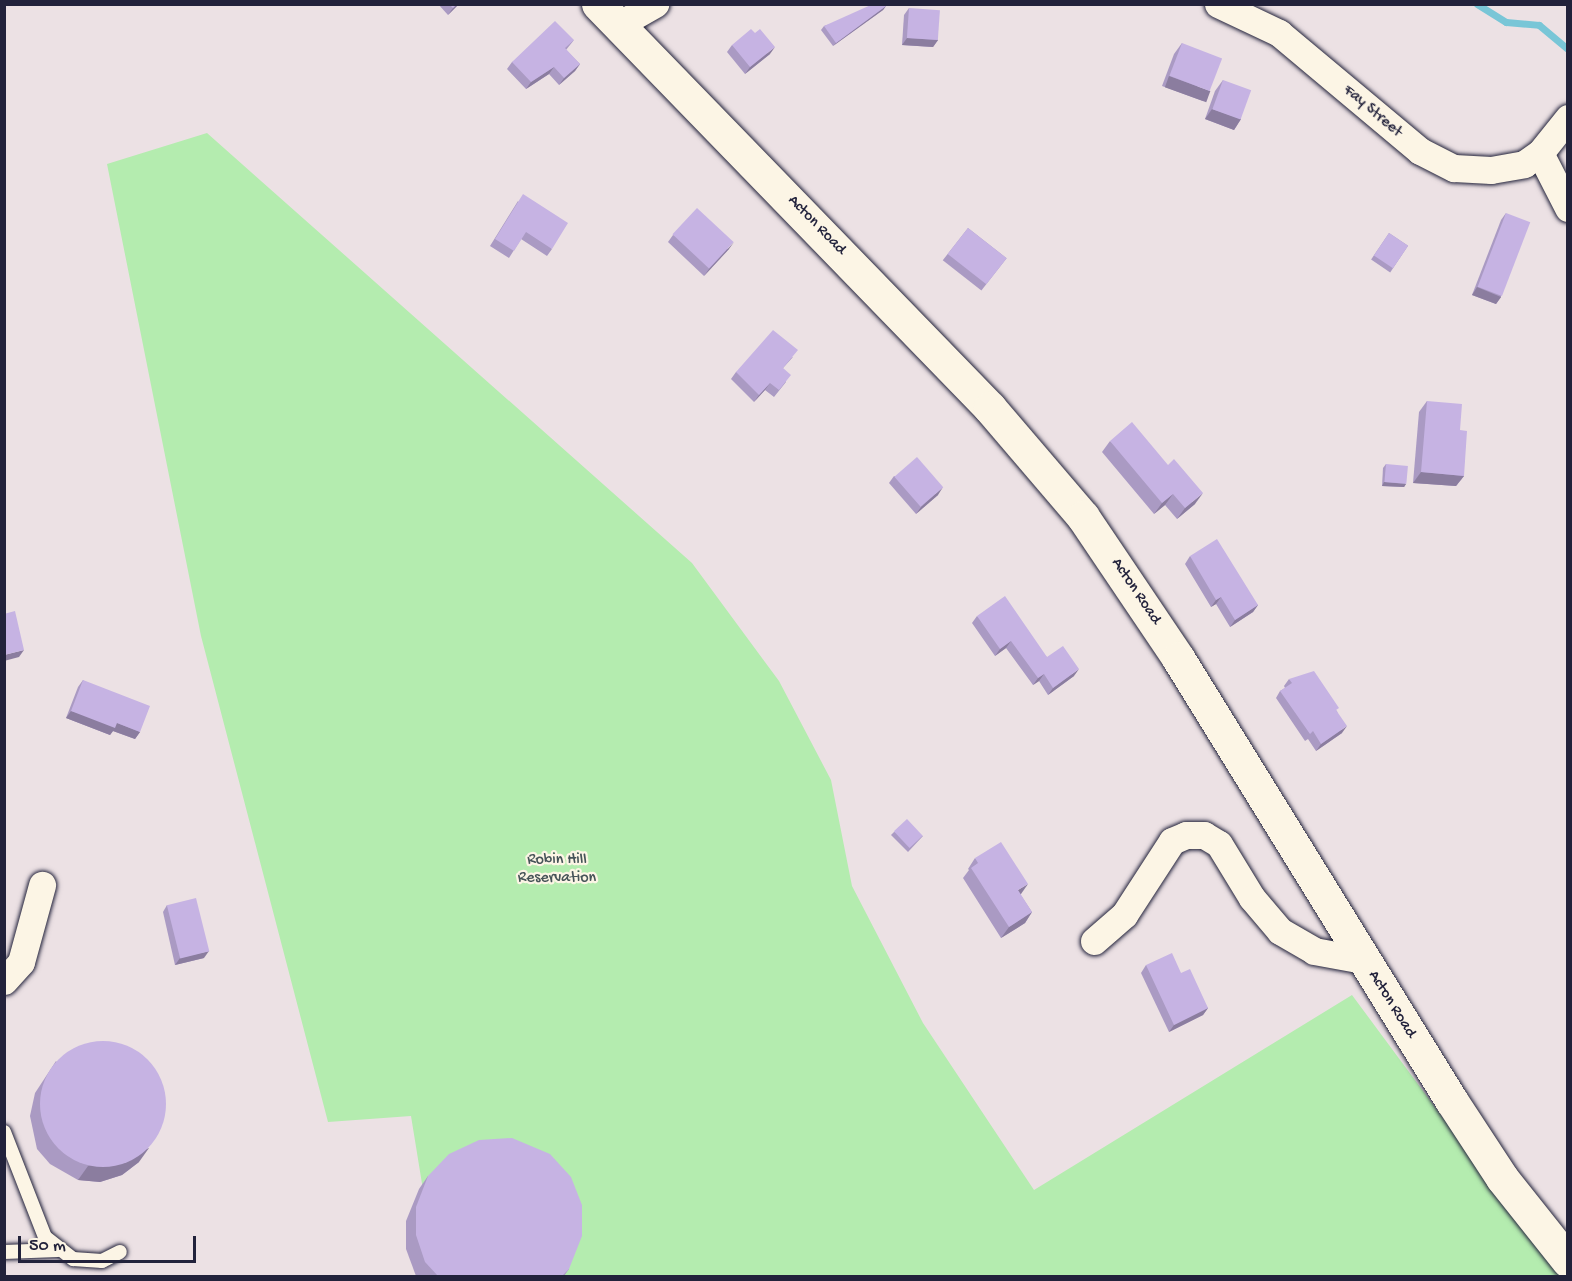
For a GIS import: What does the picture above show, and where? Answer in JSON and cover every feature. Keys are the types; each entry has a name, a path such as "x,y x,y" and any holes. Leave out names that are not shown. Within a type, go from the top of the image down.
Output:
{"main road":[{"name":"Acton Road","path":"608,15 880,291 990,408 1070,500 1133,588 1363,960 1502,1178 1568,1262"}],"street":[{"path":"608,15 655,4"},
{"name":"Fay Street","path":"1218,4 1279,33 1383,122 1436,160 1463,170 1491,170 1524,164 1540,153"},
{"path":"1568,118 1540,153 1568,208"},
{"path":"1094,940 1124,915 1172,841 1186,835 1204,835 1219,844 1252,898 1280,931 1314,951 1363,960"},
{"path":"4,981 21,962 42,885"}],"lane":[{"path":"4,1132 45,1237 57,1250 73,1259 89,1261 102,1261 120,1252"},
{"path":"4,1252 57,1250"}],"green space":[{"name":"Robin Hill Reservation","path":"207,133 692,563 779,681 831,780 852,886 923,1023 1034,1190 1352,995 1560,1276 437,1276 411,1116 328,1122 201,636 107,164"}],"building":[{"path":"873,4 885,4 886,6 836,43 824,26"},
{"path":"909,8 940,10 938,40 907,38"},
{"path":"555,21 574,40 565,48 580,64 564,78 554,67 531,82 512,62"},
{"path":"751,29 755,33 760,29 775,47 750,67 732,45"},
{"path":"1182,43 1222,58 1210,91 1169,76"},
{"path":"1223,80 1251,90 1241,119 1212,109"},
{"path":"523,194 568,223 552,249 526,232 514,251 495,239"},
{"path":"697,208 734,242 709,268 672,234"},
{"path":"1506,213 1530,222 1502,296 1478,287"},
{"path":"968,228 1007,258 986,284 948,254"},
{"path":"1389,233 1408,246 1393,268 1374,255"},
{"path":"773,330 798,350 783,368 791,375 779,390 770,383 759,395 736,372"},
{"path":"1427,401 1462,404 1460,430 1467,431 1464,476 1421,472"},
{"path":"1132,422 1168,465 1174,459 1203,493 1185,508 1173,494 1162,503 1110,441"},
{"path":"917,457 943,487 921,507 894,477"},
{"path":"1386,464 1408,466 1406,484 1384,482"},
{"path":"1217,539 1258,605 1235,620 1221,597 1216,600 1190,556"},
{"path":"1005,596 1047,657 1063,646 1079,669 1053,688 1044,674 1038,678 1011,641 1000,649 977,616"},
{"path":"15,611 24,650 4,655 4,614"},
{"path":"1314,671 1339,708 1336,710 1347,726 1321,744 1313,731 1310,734 1280,691 1292,683 1289,679"},
{"path":"83,680 150,706 140,732 117,723 115,728 71,711"},
{"path":"907,819 923,836 910,848 894,831"},
{"path":"1001,842 1028,884 1018,890 1032,912 1009,927 971,868 978,863 975,858"},
{"path":"196,898 209,951 180,959 167,905"},
{"path":"1172,953 1181,973 1190,969 1208,1008 1174,1025 1146,965"},
{"path":"103,1041 127,1046 147,1060 161,1080 166,1104 161,1128 147,1148 127,1162 103,1167 79,1162 59,1148 45,1128 40,1104 45,1080 59,1060 79,1046"},
{"path":"512,1138 550,1154 571,1177 582,1205 582,1236 569,1269 562,1276 438,1276 425,1262 416,1235 416,1207 428,1176 449,1154 479,1140"}],"waterway":[{"path":"1477,4 1506,22 1539,25 1568,49"}]}
